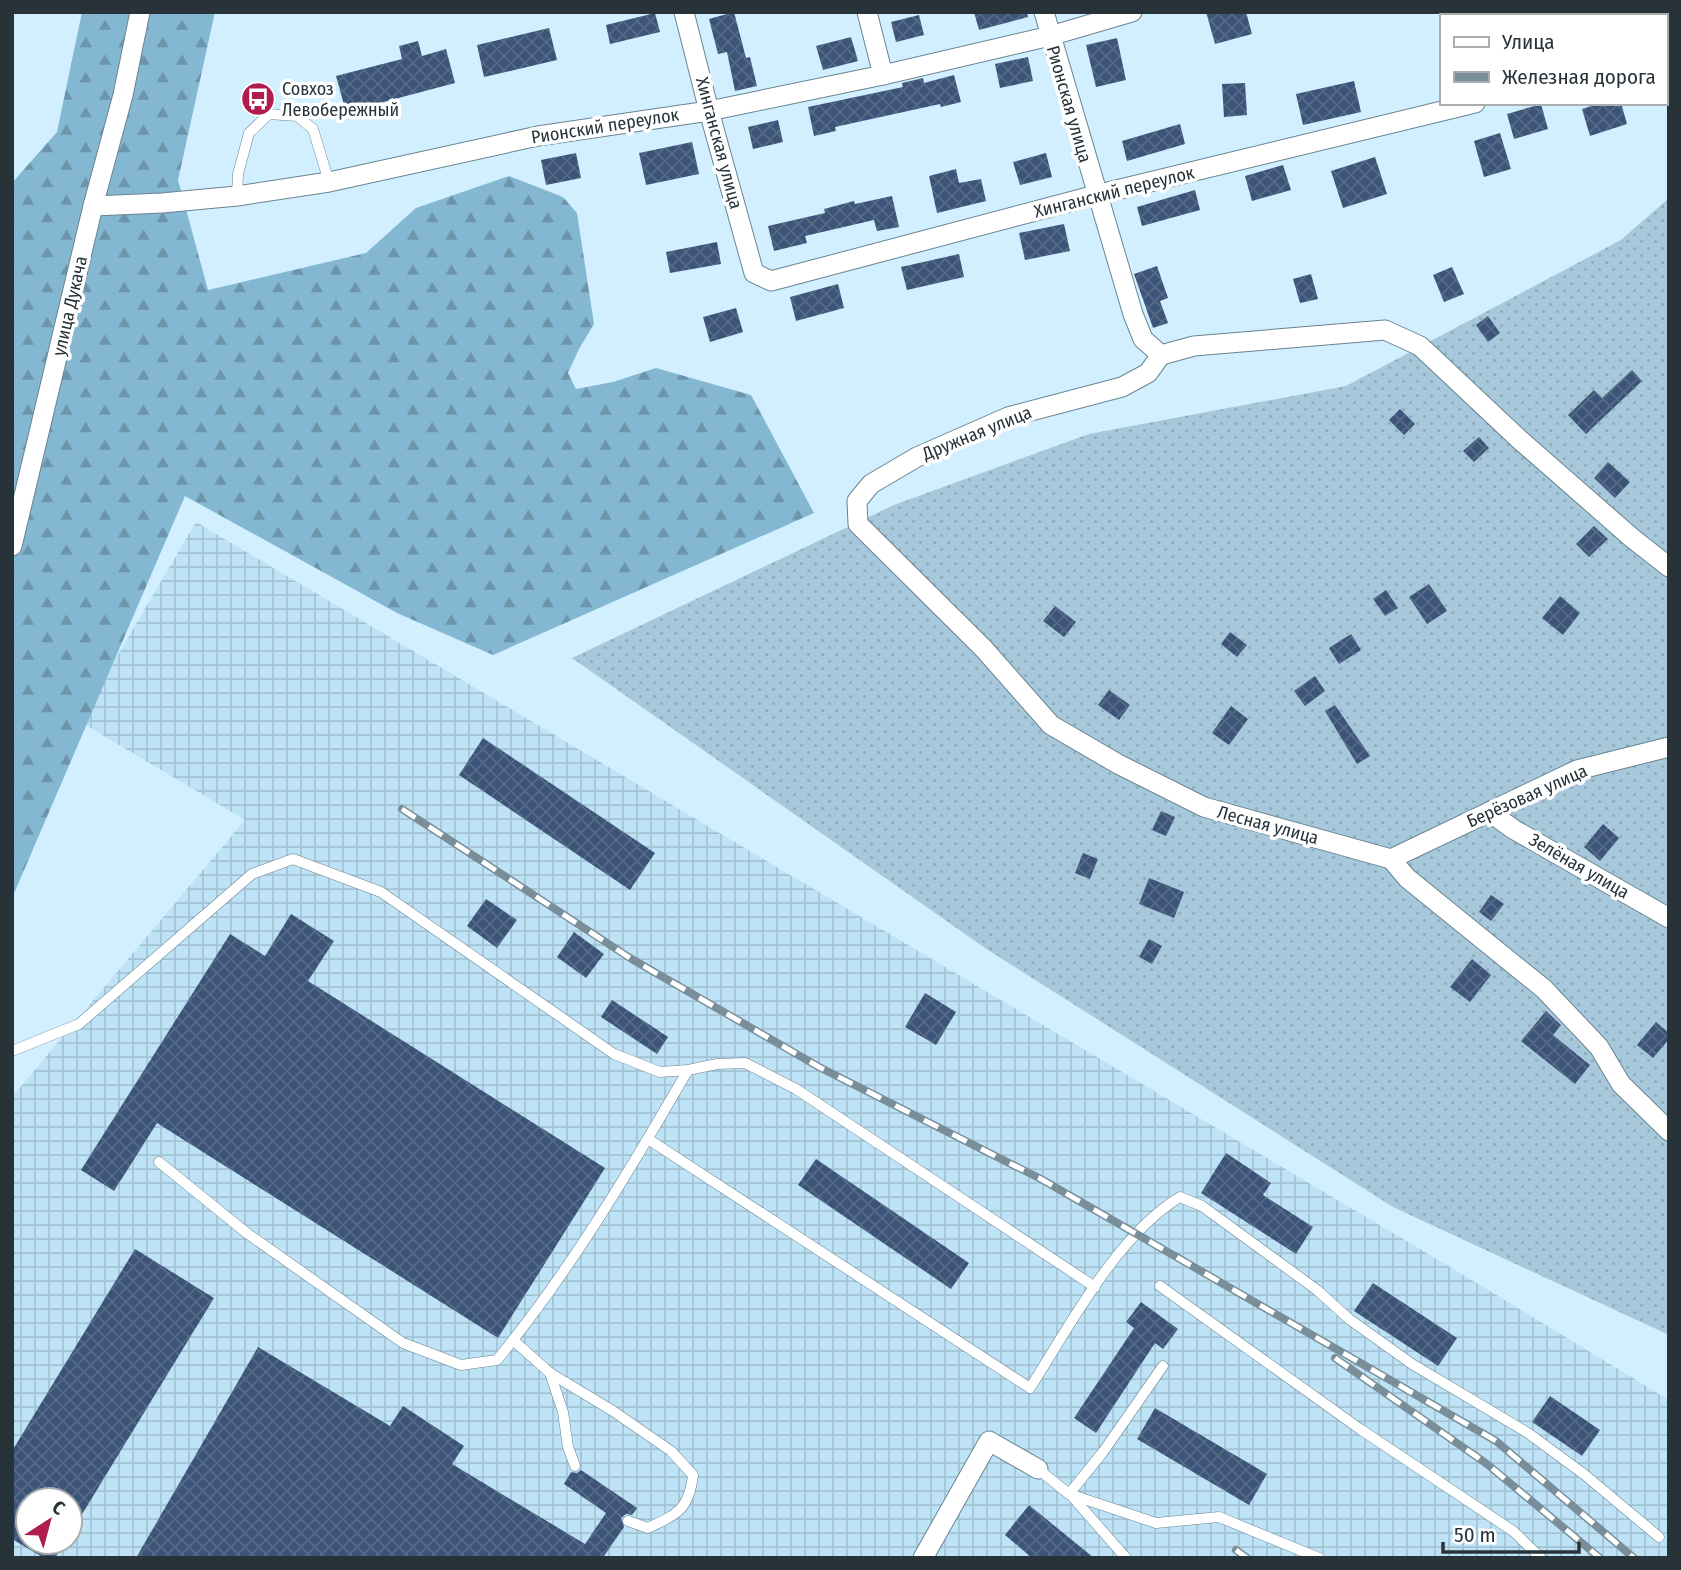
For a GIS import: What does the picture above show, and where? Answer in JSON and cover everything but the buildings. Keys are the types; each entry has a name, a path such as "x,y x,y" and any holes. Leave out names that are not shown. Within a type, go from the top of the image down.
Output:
{"street":[{"name":"улица Дукача","path":"12,546 93,206 123,95 140,12"},
{"name":"Хинганская улица","path":"684,12 754,273"},
{"path":"867,12 883,75"},
{"name":"Рионская улица","path":"1044,12 1096,195"},
{"name":"Рионский переулок","path":"237,195 329,182 538,136 709,111 883,75 1050,36 1132,12"},
{"name":"Хинганский переулок","path":"754,273 771,281 1096,195 1467,105"},
{"path":"93,206 162,203 237,195"},
{"path":"1096,195 1133,314 1143,338 1161,355"},
{"name":"Дружная улица","path":"858,524 858,501 871,484 917,457 1008,417 1122,387 1148,373 1161,355 1194,346 1385,330 1420,346 1520,440 1669,567"},
{"name":"Лесная улица","path":"858,524 984,649 1051,725 1118,764 1204,807 1391,859"},
{"name":"Берёзовая улица","path":"1391,859 1577,770 1669,747"},
{"name":"Зелёная улица","path":"1491,813 1513,829 1669,918"},
{"path":"1391,859 1407,878 1544,989 1599,1047 1621,1084 1669,1132"},
{"path":"923,1558 989,1441 1038,1469"}],"lane":[{"path":"237,195 238,174 249,133 269,114 297,116 313,129 329,182"},
{"path":"12,1051 79,1024 252,874 293,859 381,892 614,1054 660,1072 745,1063 796,1089 1095,1287"},
{"path":"159,1162 248,1234 403,1343 461,1365 497,1360 599,1219 688,1070"},
{"path":"649,1139 1030,1388 1095,1287 1136,1233 1161,1208 1180,1197 1191,1201 1202,1206 1317,1290 1349,1320 1412,1364 1528,1433 1585,1475 1659,1537"},
{"path":"1160,1286 1360,1429 1513,1531 1541,1558"},
{"path":"513,1340 550,1373 671,1451 693,1475 690,1497 672,1517 648,1528 628,1521"},
{"path":"1069,1494 1103,1452 1163,1366"},
{"path":"550,1373 563,1412 568,1447 575,1466"},
{"path":"1038,1469 1069,1494 1126,1558"},
{"path":"1069,1494 1156,1523 1219,1517 1319,1558"}],"shaded area":[{"path":"1669,198 1669,1335 1393,1207 985,948 572,658 894,505 1089,434 1346,386 1621,240"},
{"path":"196,522 1457,1271 1669,1400 1669,1558 12,1558 12,1097 245,820 79,721"}],"green space":[{"path":"82,12 215,12 178,180 208,290 366,253 416,208 509,176 563,197 577,213 594,324 568,373 576,389 613,382 656,368 751,395 814,513 493,655 397,613 185,496 12,898 12,183 57,132"}],"railway":[{"path":"402,809 630,958 819,1067 1041,1179 1496,1441 1634,1558"},
{"path":"1335,1358 1487,1464 1600,1558"},
{"path":"1236,1550 1247,1558"}],"place":[{"name":"Совхоз Левобережный","path":"258,99"}]}
